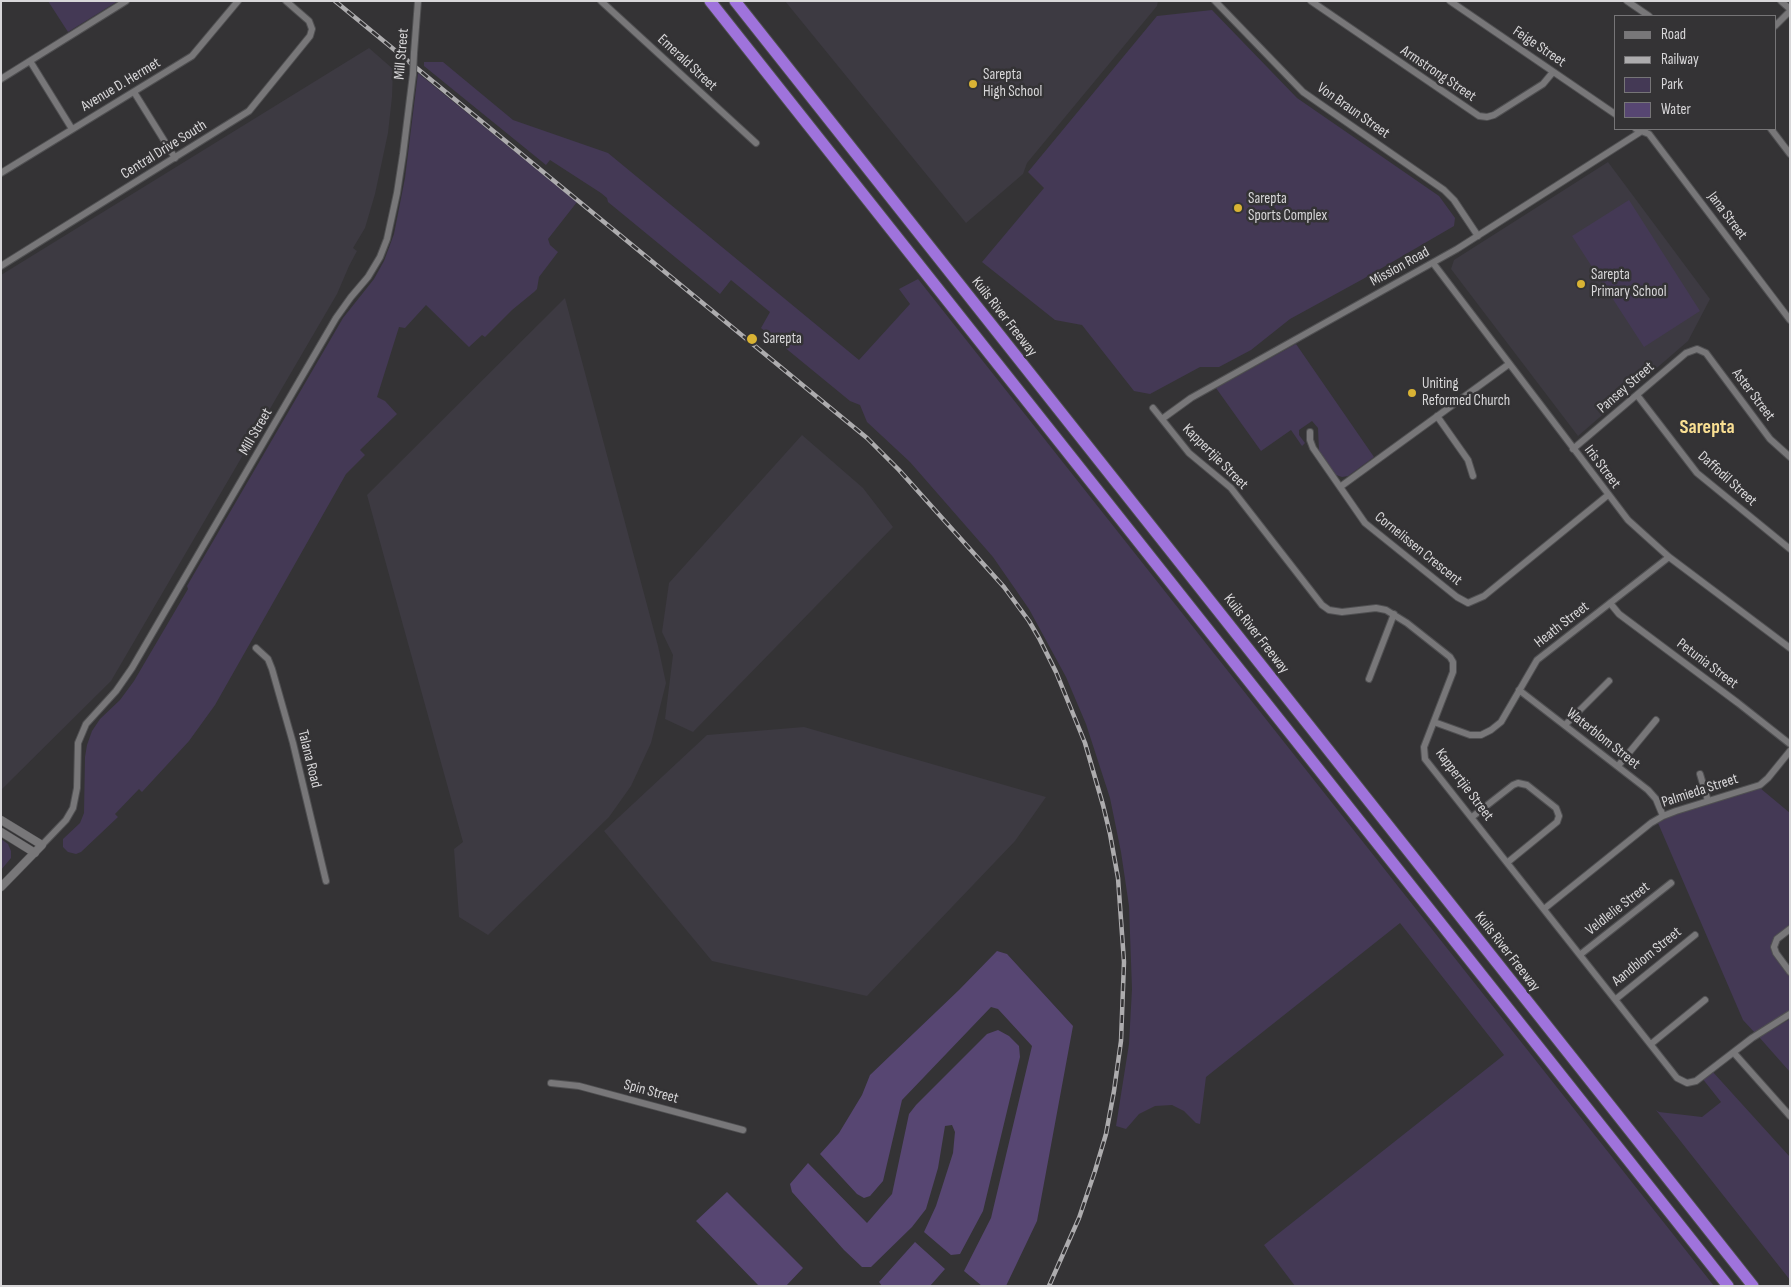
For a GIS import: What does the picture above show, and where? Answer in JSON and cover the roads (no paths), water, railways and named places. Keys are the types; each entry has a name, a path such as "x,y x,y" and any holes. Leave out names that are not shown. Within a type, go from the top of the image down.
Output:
{"highway":[{"path":"710,1 1728,1286"},
{"name":"Kuils River Freeway","path":"735,1 1753,1286"}],"street":[{"path":"1,78 126,1"},
{"name":"Avenue D. Hermet","path":"1,173 192,56 238,1"},
{"name":"Central Drive South","path":"1,266 249,111 308,40 311,33 311,26 307,19 286,1"},
{"name":"Mill Street","path":"42,845 66,820 73,808 77,788 77,749 79,739 86,724 116,691 132,668 336,318 368,277 380,257 387,239 398,183 413,74 418,1"},
{"name":"Emerald Street","path":"601,1 756,143"},
{"name":"Von Braun Street","path":"1215,1 1303,92 1448,193 1478,236"},
{"name":"Armstrong Street","path":"1311,1 1479,116 1487,117 1494,115 1543,84 1553,72"},
{"name":"Feige Street","path":"1450,1 1614,113"},
{"path":"1627,1 1648,15"},
{"path":"1776,25 1790,10 1781,1"},
{"path":"30,61 72,129"},
{"path":"134,92 175,158"},
{"name":"Mission Road","path":"1162,419 1191,398 1478,236 1641,130"},
{"name":"Jana Street","path":"1641,130 1650,134 1790,320"},
{"path":"1772,130 1790,154"},
{"name":"Iris Street","path":"1433,262 1608,495 1636,528 1669,557 1788,644"},
{"name":"Pansey Street","path":"1573,449 1686,353 1697,349"},
{"name":"Aster Street","path":"1697,349 1706,353 1770,439 1790,457"},
{"path":"1310,432 1313,448 1340,487 1509,364"},
{"name":"Daffodil Street","path":"1637,395 1701,477 1790,550"},
{"name":"Kappertjie Street","path":"1154,408 1189,453 1231,488 1322,605 1330,610 1342,612 1376,608 1394,614 1447,654 1453,662 1453,672 1424,747 1425,759 1674,1074 1687,1083 1704,1077 1752,1038 1790,1014"},
{"path":"1437,416 1468,460 1473,476"},
{"name":"Cornelissen Crescent","path":"1340,487 1369,527 1457,597 1468,603 1484,596 1608,495"},
{"name":"Heath Street","path":"1434,722 1470,735 1481,735 1491,730 1501,722 1537,660 1669,557"},
{"name":"Petunia Street","path":"1610,603 1619,614 1790,744"},
{"path":"1369,679 1394,614"},
{"name":"Talana Road","path":"256,648 268,659 272,669 293,743 326,881"},
{"path":"1565,725 1609,681"},
{"name":"Waterblom Street","path":"1519,690 1651,792 1658,802 1663,816"},
{"path":"1618,766 1656,720"},
{"name":"Palmieda Street","path":"1544,909 1642,830 1663,816 1760,785 1790,751"},
{"path":"1700,774 1708,801"},
{"path":"1472,817 1518,783 1526,785 1556,808 1559,816 1557,822 1508,862"},
{"path":"1,820 42,845 1,887"},
{"path":"1,832 35,853"},
{"name":"Veldlelie Street","path":"1581,954 1671,883"},
{"path":"1790,929 1777,939 1774,947 1776,953 1790,972"},
{"name":"Aandblom Street","path":"1616,999 1695,935"},
{"path":"1651,1044 1705,1000"},
{"path":"1734,1053 1790,1116"},
{"name":"Spin Street","path":"551,1083 579,1086 743,1130"}],"water":[{"path":"997,951 1007,954 1073,1026 1037,1221 1006,1286 982,1286 964,1271 991,1218 1032,1046 998,1009 991,1007 902,1100 883,1181 870,1196 864,1198 857,1194 820,1154 839,1133 862,1095 870,1075"},
{"path":"998,1030 1009,1036 1019,1046 1020,1057 983,1211 960,1254 951,1255 924,1232 936,1206 953,1153 955,1132 952,1125 945,1126 938,1168 926,1209 912,1227 871,1267 862,1267 844,1250 792,1192 790,1184 808,1163 867,1223 892,1194 909,1114 987,1034"},
{"path":"727,1192 803,1268 786,1286 759,1286 696,1221"},
{"path":"915,1242 945,1269 930,1286 882,1286 879,1282"}],"railway":[{"path":"335,1 867,438 899,470 1004,587 1039,638 1056,672 1085,743 1103,805 1118,878 1124,962 1121,1041 1106,1134 1079,1218 1049,1286"}],"place":[{"name":"Sarepta High School","path":"973,84"},
{"name":"Sarepta Sports Complex","path":"1238,208"},
{"name":"Sarepta Primary School","path":"1581,284"},
{"name":"Sarepta","path":"752,339"},
{"name":"Uniting Reformed Church","path":"1412,393"}],"district":[{"name":"Sarepta","path":"1707,428"}]}
